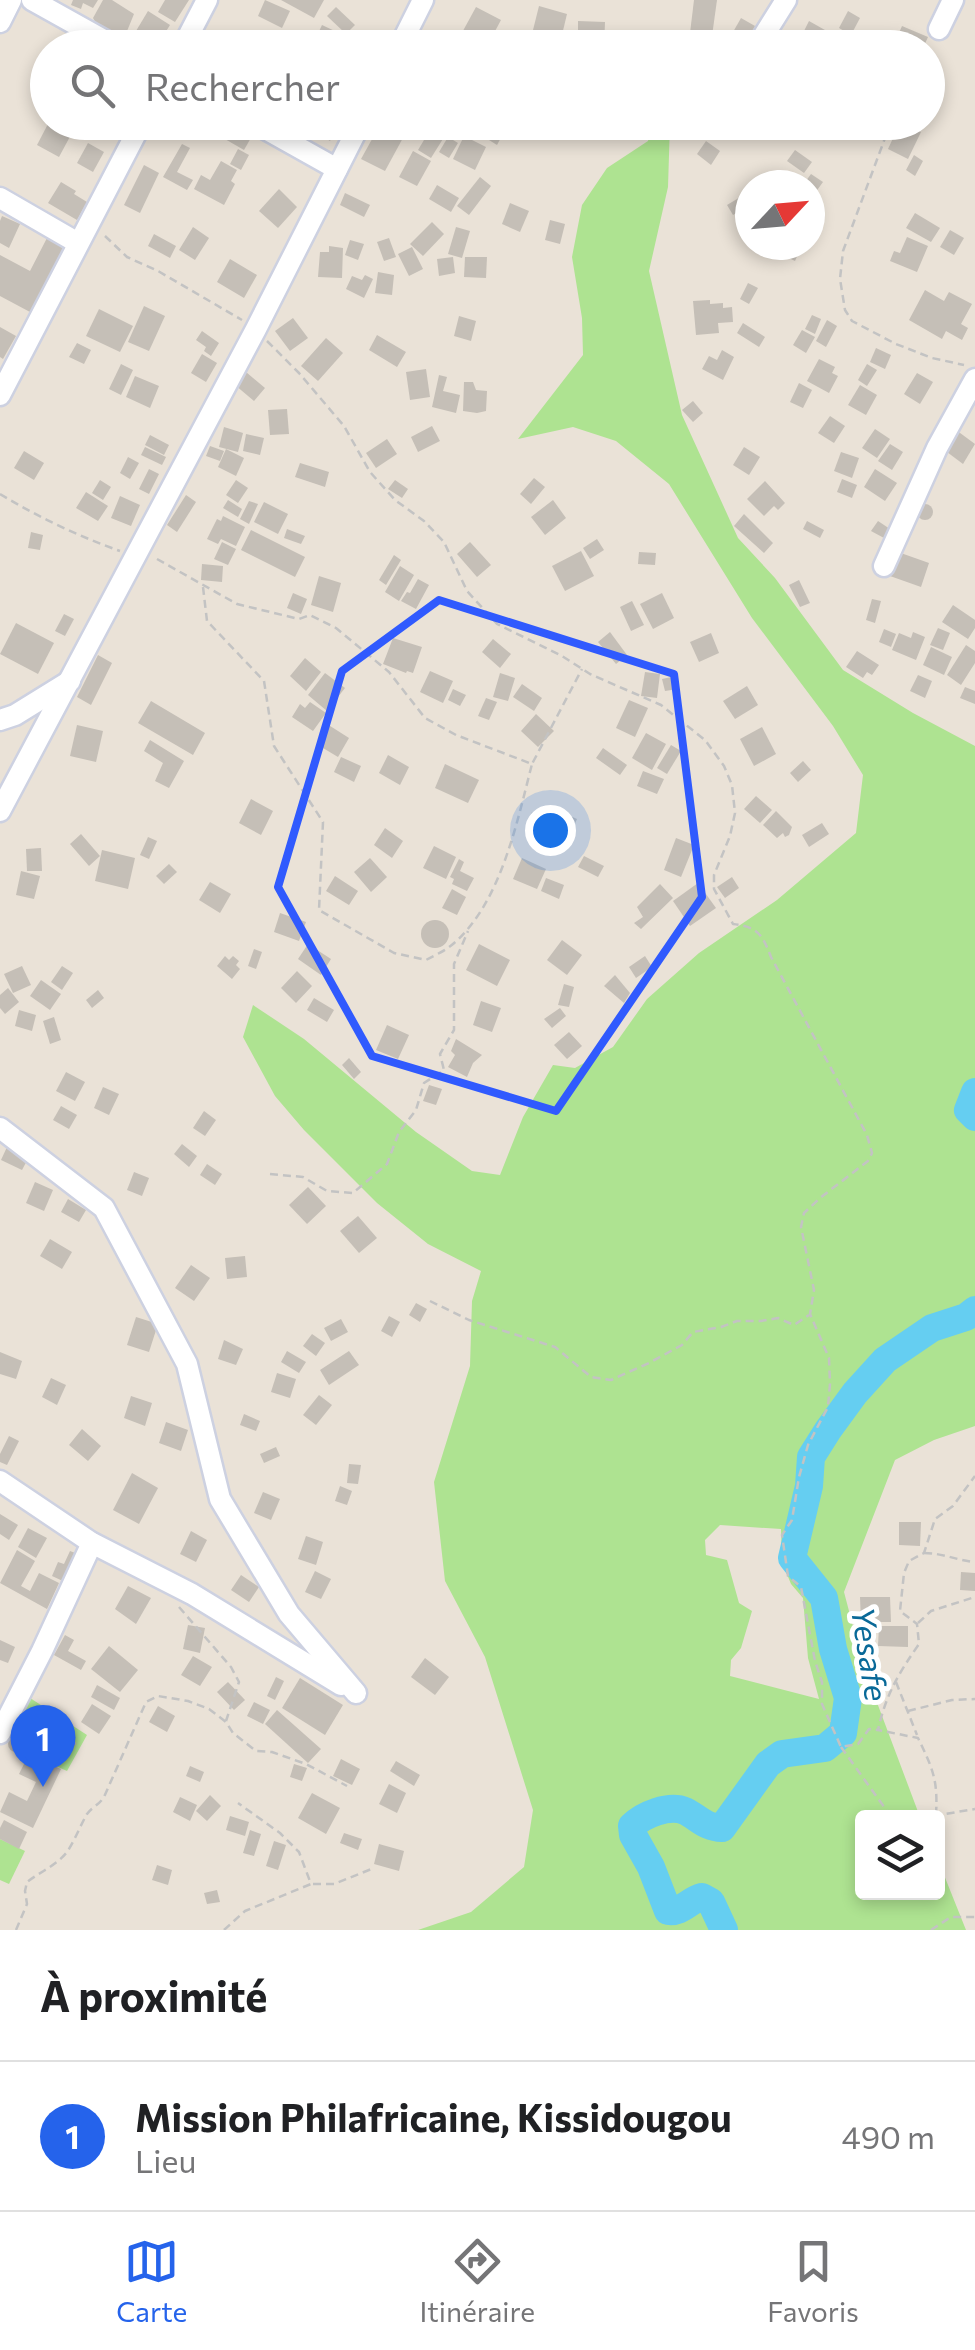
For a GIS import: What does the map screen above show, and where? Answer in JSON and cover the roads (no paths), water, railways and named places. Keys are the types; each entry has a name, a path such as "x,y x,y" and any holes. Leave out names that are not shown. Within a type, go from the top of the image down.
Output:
{"street":[{"path":"0,22 11,0"},
{"path":"32,0 86,30"},
{"path":"191,30 207,0"},
{"path":"408,30 424,0"},
{"path":"767,30 786,0"},
{"path":"938,29 952,0"},
{"path":"0,396 132,140"},
{"path":"284,140 337,170"},
{"path":"0,811 352,140"},
{"path":"0,198 78,242"},
{"path":"884,566 936,448 975,378"},
{"path":"0,720 72,680"},
{"path":"0,1128 104,1208 187,1364 220,1499 288,1614 356,1693 192,1594 92,1543 0,1481"},
{"path":"9,1728 92,1543"}],"waterway":[{"name":"Yesafe","path":"975,1092 968,1110 975,1117"},
{"name":"Yesafe","path":"724,1930 711,1902 702,1897 668,1911 632,1826 649,1815 679,1809 722,1828 768,1764 782,1754 825,1748 843,1733 848,1698 833,1649 824,1598 792,1558 809,1486 811,1457 855,1393 885,1360 932,1328 975,1310"}],"place":[{"name":"Mission Philafricaine, Kissidougou","path":"43,1787"}]}
